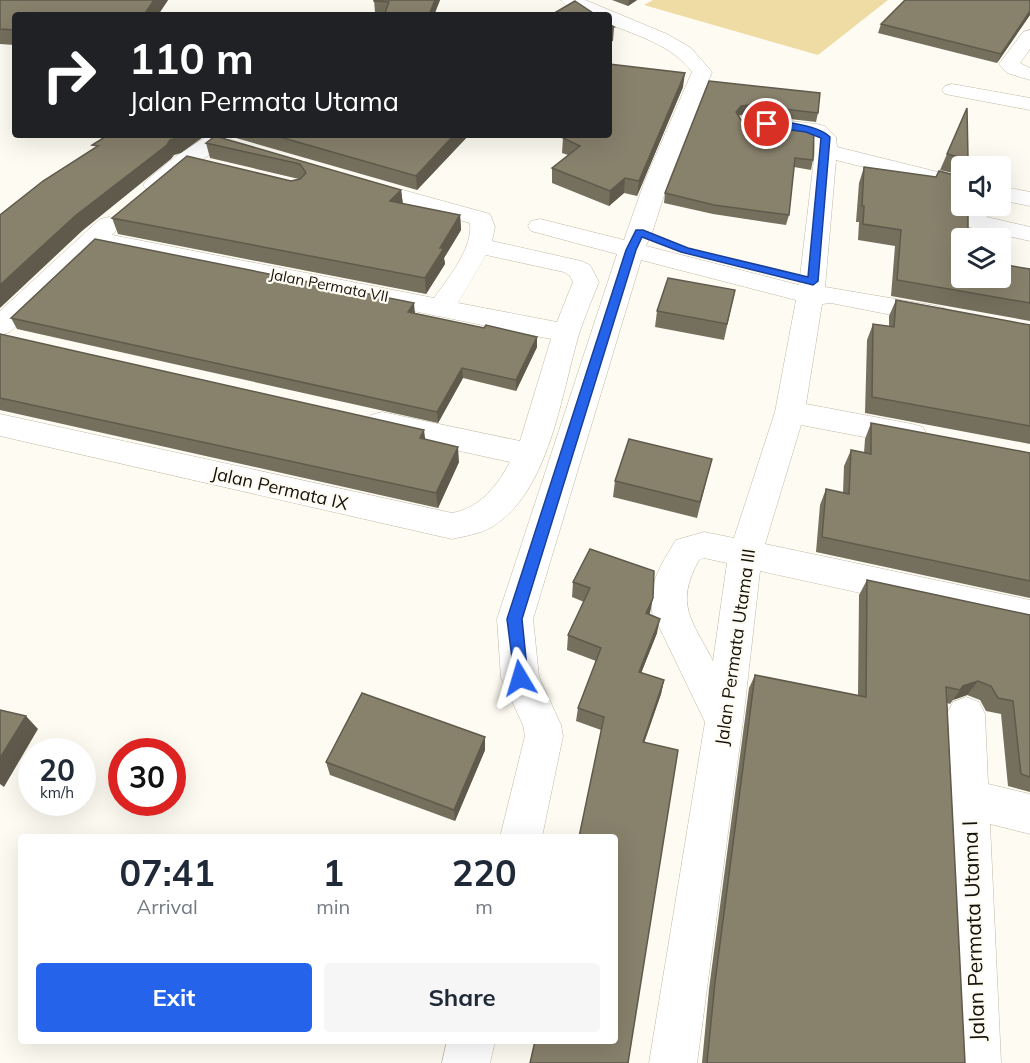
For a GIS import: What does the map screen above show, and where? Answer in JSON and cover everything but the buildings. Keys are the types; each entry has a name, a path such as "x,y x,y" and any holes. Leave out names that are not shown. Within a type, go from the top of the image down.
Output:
{"street":[{"path":"570,0 597,12"},
{"path":"522,834 544,735 542,724 520,678 515,619 635,242 657,180 702,72 695,60 673,45 612,18"},
{"path":"1030,36 1009,64 1014,69 1030,74"},
{"path":"952,90 1030,104"},
{"path":"747,122 818,131 825,137 825,151 951,182"},
{"path":"8,334 92,238 184,161 225,141"},
{"name":"Jalan Permata Utama III","path":"673,1063 724,721 745,555 790,412 818,291 825,151"},
{"path":"184,161 219,169"},
{"path":"346,185 474,215 483,223 479,246 442,307"},
{"path":"1011,195 1030,199"},
{"path":"975,216 977,222 1030,234"},
{"path":"479,246 523,255 545,221 635,242 818,291 960,319"},
{"name":"Jalan Permata VII","path":"92,238 566,333"},
{"name":"Jalan Permata IX","path":"0,425 452,526 478,519 501,502 530,454 537,438 566,333 586,282 585,277 572,266 523,255"},
{"path":"790,412 939,440"},
{"path":"360,418 488,447 530,454"},
{"path":"724,721 670,612 666,595 669,584 688,549 704,545 1030,615"},
{"name":"Jalan Permata Utama I","path":"966,714 976,1063"},
{"name":"Jalan Permata Utama I","path":"969,799 1030,814"},
{"path":"466,1063 470,1044"}],"shaded area":[{"path":"653,0 888,0 818,55 644,5"}],"route":[{"path":"520,678 515,619 631,250 640,233 684,250 813,281 825,137 818,131 767,124"}]}
